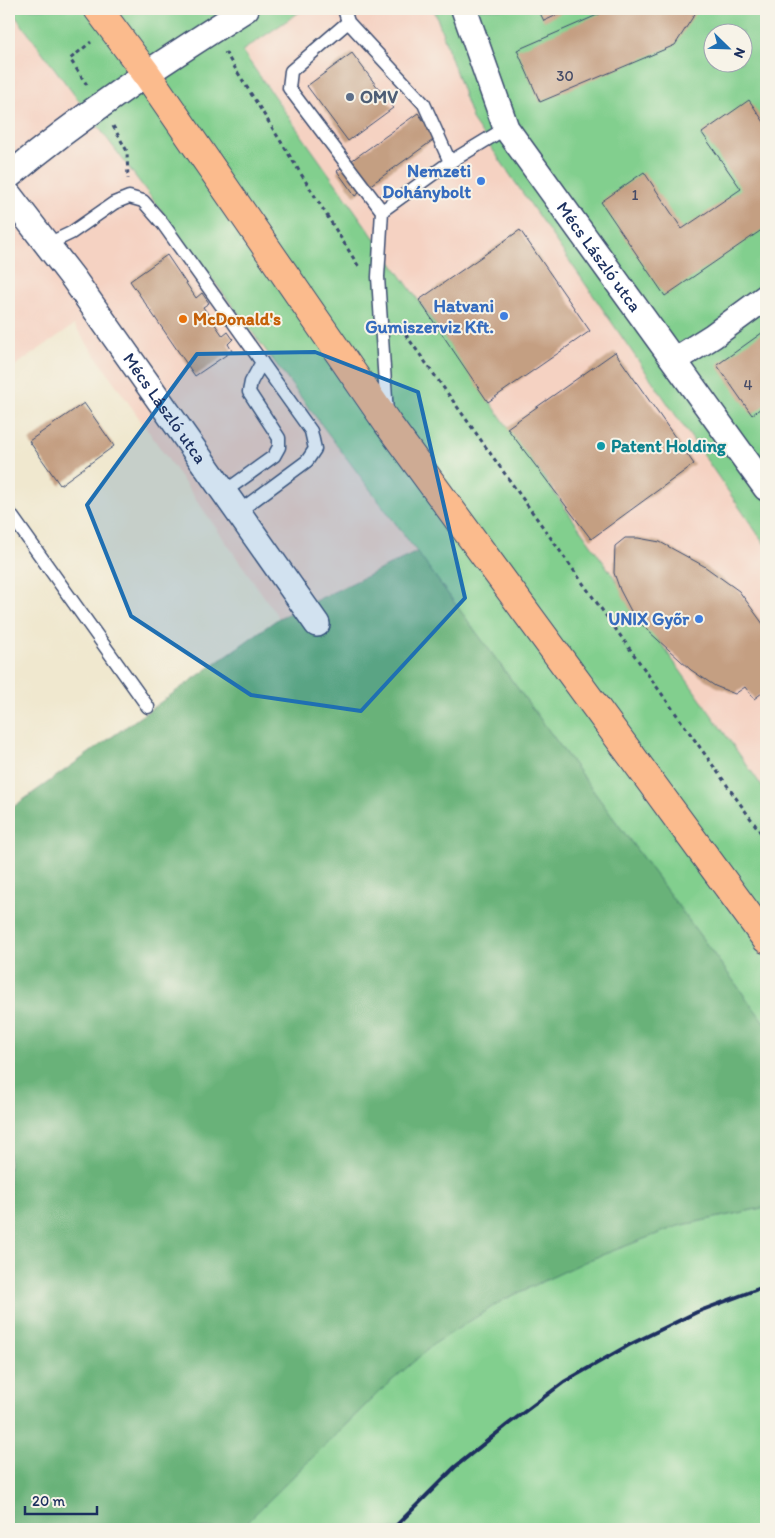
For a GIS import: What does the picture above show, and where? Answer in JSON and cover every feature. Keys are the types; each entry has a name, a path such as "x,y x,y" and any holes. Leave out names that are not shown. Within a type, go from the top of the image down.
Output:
{"main road":[{"path":"98,9 146,73 388,424 766,939"}],"street":[{"path":"9,176 51,140 100,104 246,9"},
{"name":"Mécs László utca","path":"464,9 506,128 766,488"},
{"name":"Mécs László utca","path":"9,195 48,244 317,624"},
{"path":"675,360 713,336 766,298"}],"lane":[{"path":"344,9 348,22 424,104 450,162"},
{"path":"348,22 292,71 289,88 382,211 378,277 388,424"},
{"path":"382,211 450,162 506,128"},
{"path":"48,244 71,233 114,203 129,197 143,201 162,224 311,430 315,449 307,461 238,512"},
{"path":"224,492 274,456 279,447 278,438 249,392 251,382 262,362"},
{"path":"9,512 148,708"}],"path":[{"path":"212,31 380,299 766,840"}],"highlighted area":[{"path":"315,352 418,392 465,598 361,711 251,695 131,616 87,505 197,354"}],"shaded area":[{"path":"9,9 417,552 279,618 74,325 9,370"},
{"path":"304,9 434,9 473,121 766,546 766,792 242,50"}],"green space":[{"path":"10,9 304,9 242,51 766,792 766,1025 417,552"},
{"path":"434,9 766,9 766,546 473,121"},
{"path":"417,552 766,1025 766,1207 678,1226 589,1260 503,1300 434,1344 380,1391 242,1529 9,1529 9,810 279,618"},
{"path":"766,1207 766,1529 242,1529 249,1519 380,1391 434,1343 503,1300 588,1260 678,1226"}],"building":[{"path":"538,9 570,9 544,21"},
{"path":"611,9 698,9 675,45 540,102 517,50"},
{"name":"OMV","path":"352,53 393,108 348,141 307,86"},
{"path":"749,100 766,125 766,227 665,296 601,202 644,172 682,229 741,189 702,133"},
{"path":"418,113 436,138 355,196 337,171"},
{"name":"Hatvani Gumiszerviz Kft.","path":"520,230 590,331 488,402 419,300"},
{"name":"McDonald's","path":"167,255 196,298 202,293 209,303 203,307 223,336 228,332 233,339 228,344 232,351 195,376 130,281"},
{"path":"766,330 766,404 752,415 717,365"},
{"name":"Patent Holding","path":"615,352 694,464 591,539 507,428"},
{"path":"84,403 114,446 60,485 29,441"},
{"name":"UNIX Győr","path":"625,538 660,542 704,566 739,591 766,628 766,690 754,699 745,687 735,694 715,686 691,670 646,629 631,611 614,573 615,546"}],"railway":[{"path":"393,1529 455,1467 564,1382 629,1345 697,1312 766,1286"}],"place":[{"name":"OMV","path":"350,97"},
{"name":"Nemzeti Dohánybolt","path":"481,181"},
{"name":"Hatvani Gumiszerviz Kft.","path":"504,316"},
{"name":"McDonald's","path":"183,319"},
{"name":"Patent Holding","path":"601,446"},
{"name":"UNIX Győr","path":"699,619"}]}
